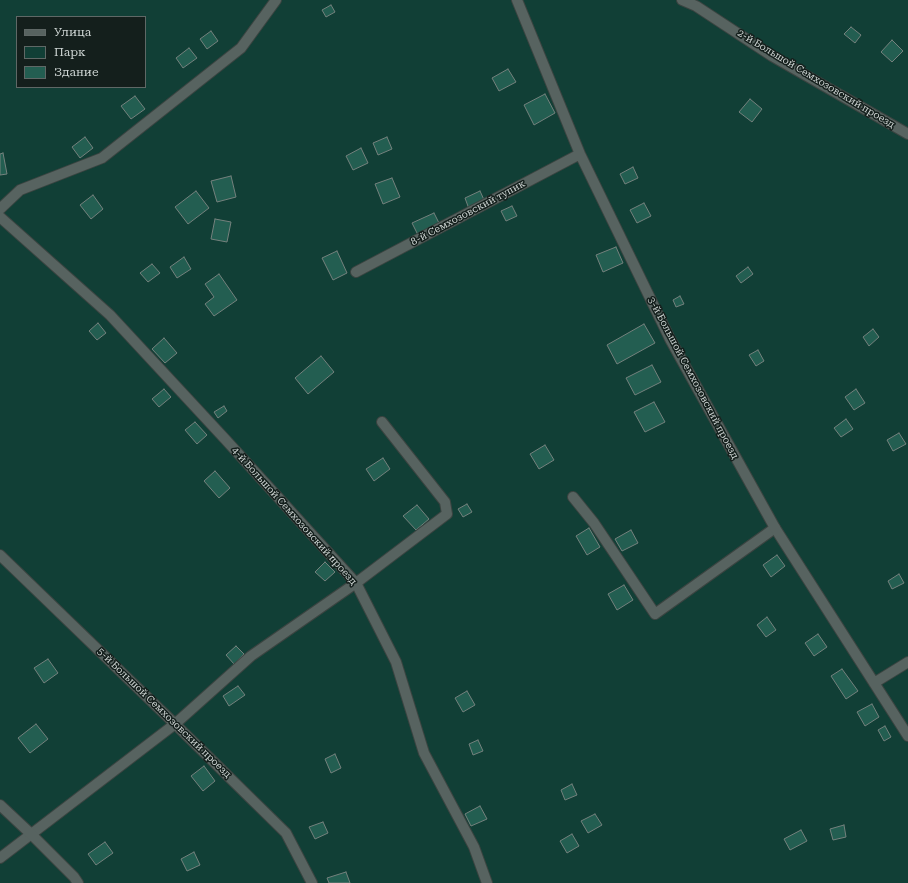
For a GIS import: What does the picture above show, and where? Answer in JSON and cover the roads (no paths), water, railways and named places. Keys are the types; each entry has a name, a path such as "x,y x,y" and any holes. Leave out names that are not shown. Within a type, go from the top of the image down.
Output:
{"street":[{"path":"0,209 20,190 102,158 241,48 276,0"},
{"name":"3-й Большой Семхозовский проезд","path":"517,0 580,154 670,339 775,528 908,736"},
{"name":"2-й Большой Семхозовский проезд","path":"682,0 700,3 772,56 908,134"},
{"name":"8-й Семхозовский тупик","path":"356,272 580,154"},
{"name":"4-й Большой Семхозовский проезд","path":"0,217 110,315 356,583 396,662 424,752 474,847 487,883"},
{"path":"0,858 176,724 251,656 356,583 447,514 445,502 382,422"},
{"path":"573,497 594,523 655,614 775,528"},
{"name":"5-й Большой Семхозовский проезд","path":"0,555 176,724 286,834 312,883"},
{"path":"874,683 908,662"},
{"path":"0,805 31,834 74,877 78,883"}]}
